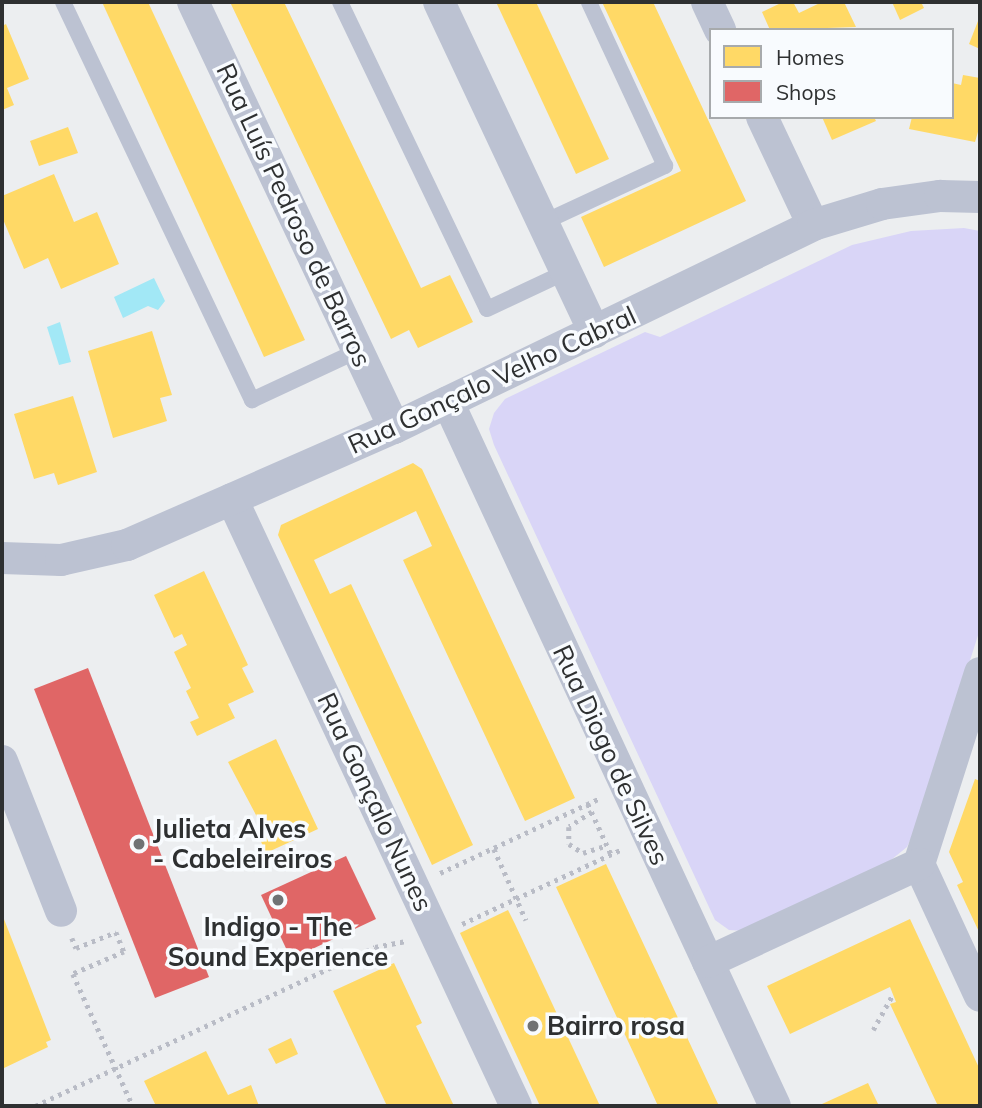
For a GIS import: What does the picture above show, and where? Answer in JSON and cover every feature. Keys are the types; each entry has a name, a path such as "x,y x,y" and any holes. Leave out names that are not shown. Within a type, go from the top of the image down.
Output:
{"street":[{"name":"Rua Luís Pedroso de Barros","path":"193,2 394,428"},
{"path":"439,2 594,332"},
{"path":"707,2 719,28"},
{"path":"763,119 813,225"},
{"name":"Rua Gonçalo Velho Cabral","path":"2,558 61,560 127,545 394,428 813,225 882,204 940,196 980,197"},
{"name":"Rua Diogo de Silves","path":"448,402 775,1106"},
{"name":"Rua Gonçalo Nunes","path":"232,499 516,1106"},
{"path":"980,673 919,864 980,996"},
{"path":"2,761 61,911"},
{"path":"708,962 919,864"}],"lane":[{"path":"63,2 252,400 357,351"},
{"path":"340,2 487,309 566,272"},
{"path":"542,223 665,166 589,2"}],"path":[{"path":"414,886 588,804 592,811 611,854 437,936"},
{"path":"592,811 569,827 569,844 583,853 607,845"},
{"path":"494,849 526,920"},
{"path":"76,948 116,932 124,952 73,974 133,1106"},
{"path":"35,1106 375,947"},
{"path":"873,1030 893,994"}],"shaded area":[{"path":"964,228 980,231 980,629 918,824 907,847 886,864 744,931 729,930 715,920 494,445 489,429 494,413 505,399 645,332 660,337 852,245 911,231"}],"water":[{"path":"154,278 165,301 158,310 148,306 123,318 114,297"},
{"path":"60,322 71,362 59,365 47,327"}],"building: Homes":[{"path":"102,2 148,2 305,340 264,357"},
{"path":"230,2 284,2 421,288 450,275 473,322 418,348 409,330 391,339"},
{"path":"496,2 536,2 609,159 576,174"},
{"path":"602,2 653,2 746,201 604,267 581,217 681,171"},
{"path":"783,2 793,2 799,13 822,2 844,2 856,27 769,28 762,12"},
{"path":"892,2 921,2 924,8 900,20"},
{"path":"980,16 980,49 969,44"},
{"path":"6,24 29,79 7,88 14,105 2,110 2,26"},
{"path":"963,75 980,78 980,125 975,142 909,129 912,119 954,119 954,83 961,85"},
{"path":"823,119 876,121 832,140"},
{"path":"68,127 78,153 39,166 30,141"},
{"path":"54,174 74,222 97,212 119,264 61,289 48,258 24,269 2,217 2,196"},
{"path":"152,331 172,395 160,398 167,421 113,438 88,351"},
{"path":"73,396 97,472 58,485 54,473 34,479 14,414"},
{"path":"413,463 422,469 575,798 525,821 403,560 432,546 416,511 314,560 330,594 351,584 473,845 432,865 278,535 281,525"},
{"path":"204,571 248,665 242,668 254,692 228,704 235,718 197,736 190,722 199,718 186,691 191,688 174,652 187,645 182,634 174,638 154,595"},
{"path":"276,739 318,829 266,853 259,837 266,834 228,762"},
{"path":"975,779 980,781 980,934 957,885 963,882 949,852"},
{"path":"606,864 719,1106 658,1106 556,887"},
{"name":"Bairro rosa","path":"508,910 600,1106 540,1106 460,933"},
{"path":"2,914 51,1040 46,1042 48,1047 2,1069"},
{"path":"910,919 980,1070 980,1106 938,1106 890,1004 896,1002 890,987 790,1034 767,986"},
{"path":"394,963 422,1023 416,1026 454,1106 387,1106 333,991"},
{"path":"291,1038 298,1054 276,1064 268,1049"},
{"path":"206,1051 228,1095 251,1085 259,1106 156,1106 144,1081"},
{"path":"868,1083 879,1106 822,1104"}],"building: Shops":[{"path":"88,668 209,977 155,998 34,689"},
{"path":"346,856 376,919 291,959 261,895"}],"place":[{"name":"Julieta Alves - Cabeleireiros","path":"139,844"},
{"name":"Indigo - The Sound Experience","path":"278,900"},
{"name":"Bairro rosa","path":"533,1026"}]}
